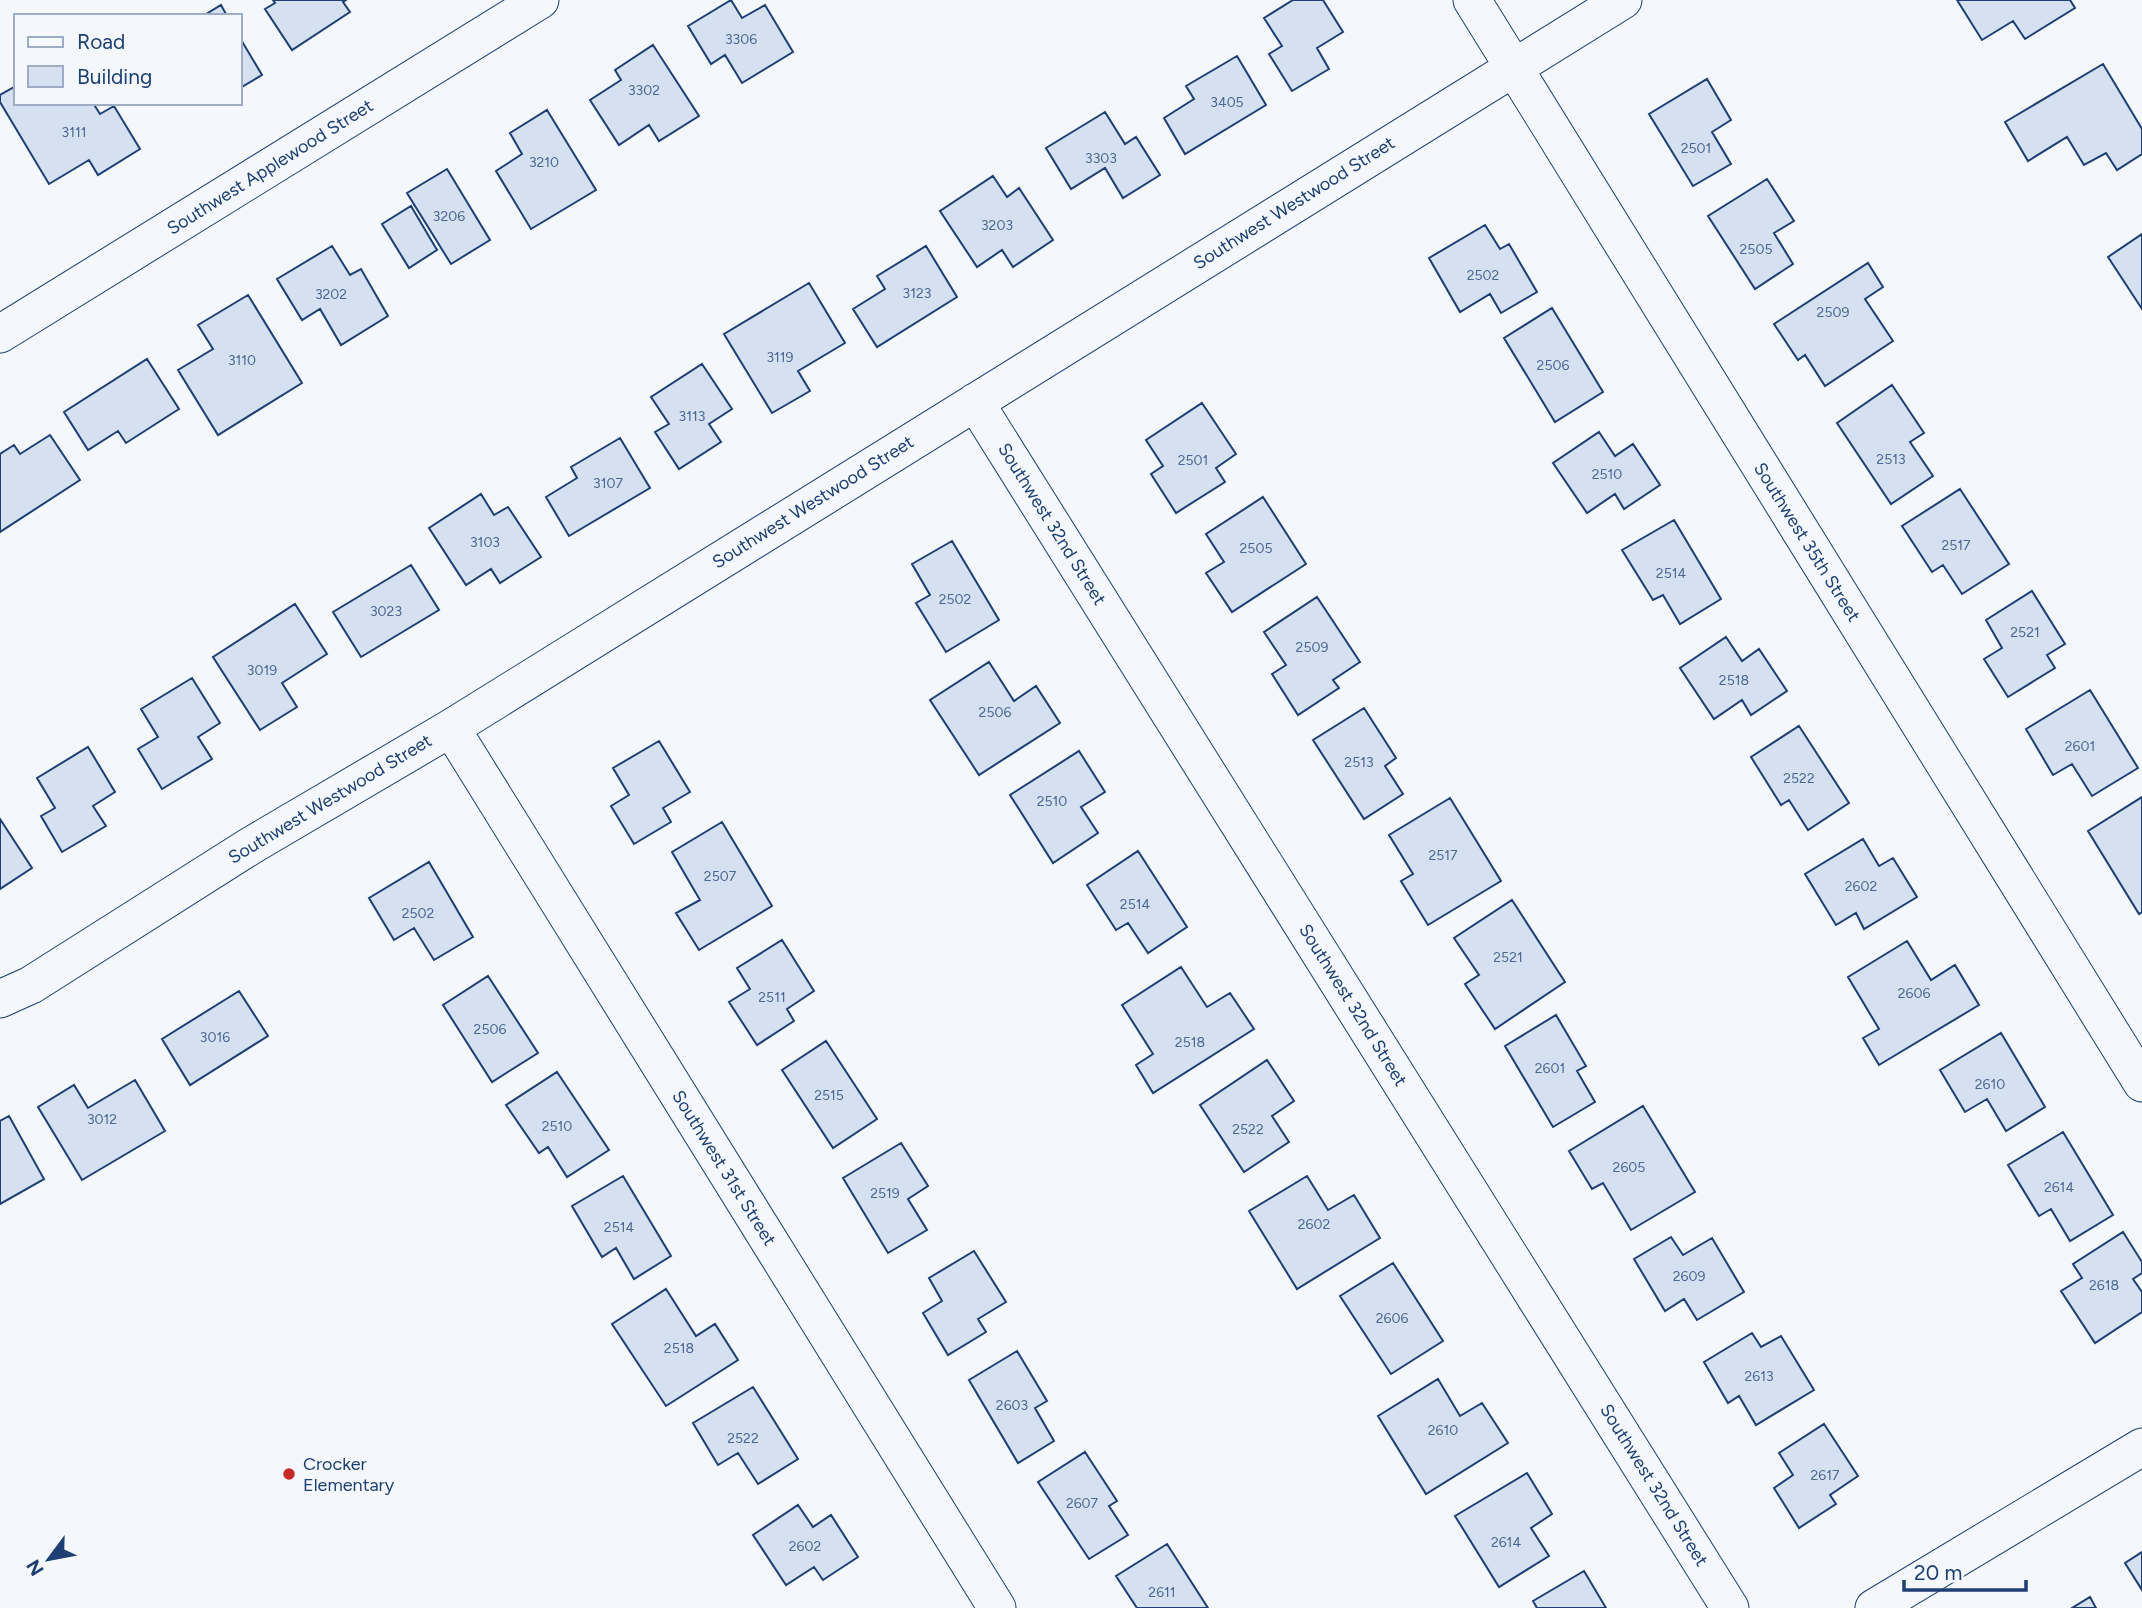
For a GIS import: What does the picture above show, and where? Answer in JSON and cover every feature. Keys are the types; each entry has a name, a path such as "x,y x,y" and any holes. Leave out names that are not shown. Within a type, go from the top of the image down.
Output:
{"street":[{"name":"Southwest Applewood Street","path":"0,334 540,0"},
{"name":"Southwest 35th Street","path":"1472,0 2142,1083"},
{"name":"Southwest Westwood Street","path":"0,999 31,985 252,845 451,727 1623,0"},
{"name":"Southwest 32nd Street","path":"975,402 1730,1608"},
{"name":"Southwest 31st Street","path":"451,727 997,1608"},
{"path":"1874,1608 2142,1447"}],"building":[{"path":"273,0 346,0 343,2 350,12 292,50 265,9 275,3"},
{"path":"731,0 742,18 765,5 793,52 742,83 725,55 711,64 688,26"},
{"path":"1293,0 1323,0 1343,32 1317,48 1329,69 1292,91 1269,54 1282,46 1264,18"},
{"path":"1957,0 2070,0 2075,8 2025,39 2013,21 1982,40"},
{"path":"221,5 226,14 206,14"},
{"path":"242,41 262,75 242,87"},
{"path":"653,45 699,116 659,141 649,125 619,145 590,100 621,80 615,70"},
{"path":"1237,56 1266,105 1185,154 1164,118 1194,99 1186,86"},
{"path":"2103,64 2142,129 2142,154 2117,170 2106,153 2084,165 2067,137 2028,161 2005,122"},
{"path":"1707,79 1731,120 1712,132 1731,164 1693,186 1649,114"},
{"path":"14,87 14,105 94,105 100,114 114,106 140,149 98,175 89,160 49,184 0,102 0,95"},
{"path":"547,110 596,190 531,229 496,171 522,154 510,133"},
{"path":"1105,112 1125,144 1136,137 1160,175 1123,198 1105,168 1071,189 1046,148"},
{"path":"447,169 490,240 451,264 407,193"},
{"path":"993,176 1007,197 1019,188 1053,240 1013,267 1002,250 977,267 940,211"},
{"path":"1767,179 1794,221 1774,233 1793,264 1755,289 1708,216"},
{"path":"411,206 437,250 409,268 382,224"},
{"path":"1485,225 1500,249 1509,244 1537,292 1501,313 1490,294 1460,312 1429,258"},
{"path":"2142,234 2142,309 2108,257"},
{"path":"332,246 350,275 361,269 388,316 341,345 320,309 302,320 277,279"},
{"path":"926,246 957,297 877,347 853,309 885,289 877,276"},
{"path":"1868,263 1883,287 1865,299 1893,341 1825,386 1805,355 1798,360 1774,324"},
{"path":"809,283 845,343 798,371 810,391 772,413 724,334"},
{"path":"248,295 302,383 218,435 178,370 213,349 198,325"},
{"path":"1552,308 1603,392 1555,422 1504,338"},
{"path":"147,359 179,409 126,443 118,431 88,450 64,412"},
{"path":"702,364 732,409 709,424 721,442 679,469 655,432 669,424 651,397"},
{"path":"1892,385 1924,433 1910,442 1933,476 1891,504 1837,423"},
{"path":"1202,403 1236,454 1216,468 1225,482 1176,513 1151,474 1163,466 1146,440"},
{"path":"1599,432 1615,456 1633,444 1660,485 1624,509 1615,494 1587,513 1553,463"},
{"path":"50,435 80,480 0,532 0,454 14,445 20,454"},
{"path":"620,438 650,488 569,536 546,497 577,478 571,467"},
{"path":"1960,489 2009,564 1962,594 1943,565 1932,572 1902,526"},
{"path":"481,494 494,515 508,507 541,557 500,583 491,569 466,585 429,528"},
{"path":"1263,497 1306,564 1232,612 1206,573 1224,562 1206,534"},
{"path":"1674,520 1721,599 1680,624 1663,595 1653,600 1622,550"},
{"path":"952,541 999,620 946,652 916,603 930,595 912,564"},
{"path":"411,565 439,610 361,657 333,612"},
{"path":"2032,591 2065,644 2047,655 2055,668 2008,697 1984,659 2002,648 1986,620"},
{"path":"1317,597 1360,662 1333,680 1339,688 1298,715 1272,674 1286,665 1264,632"},
{"path":"295,604 327,654 282,683 297,707 260,730 213,657"},
{"path":"1726,637 1742,661 1759,649 1787,691 1751,715 1742,700 1714,719 1680,668"},
{"path":"989,662 1014,701 1036,686 1060,723 979,775 930,700"},
{"path":"192,678 220,723 198,737 212,759 162,789 138,749 158,737 141,709"},
{"path":"2090,690 2138,768 2092,796 2072,764 2053,775 2026,729"},
{"path":"1364,708 1396,758 1385,766 1403,794 1364,819 1313,740"},
{"path":"1799,726 1849,803 1808,830 1789,800 1781,805 1751,757"},
{"path":"659,741 690,792 663,808 671,822 634,844 611,806 629,795 613,768"},
{"path":"88,747 115,792 93,806 106,826 62,852 41,816 55,808 37,778"},
{"path":"1079,751 1105,792 1081,807 1098,833 1053,863 1010,795"},
{"path":"2142,797 2142,912 2139,914 2088,831"},
{"path":"1450,798 1501,881 1428,925 1401,881 1413,874 1389,835"},
{"path":"0,819 32,868 0,889"},
{"path":"722,822 772,906 699,950 676,913 700,900 672,852"},
{"path":"1863,839 1879,866 1893,858 1917,897 1864,929 1856,913 1836,925 1805,874"},
{"path":"1138,851 1187,927 1148,953 1128,923 1116,930 1087,885"},
{"path":"429,862 473,937 434,960 414,928 394,940 369,898"},
{"path":"1512,900 1565,982 1495,1029 1465,984 1479,975 1454,938"},
{"path":"782,940 814,991 787,1009 794,1021 757,1045 729,1002 750,989 737,968"},
{"path":"1907,941 1931,980 1955,965 1979,1005 1879,1065 1863,1038 1879,1029 1848,977"},
{"path":"1181,967 1207,1007 1230,993 1254,1029 1153,1093 1136,1065 1153,1054 1122,1005"},
{"path":"488,976 538,1053 492,1082 443,1005"},
{"path":"239,991 268,1036 190,1085 162,1039"},
{"path":"1556,1015 1586,1066 1577,1071 1595,1102 1553,1127 1505,1046"},
{"path":"2001,1033 2045,1107 2006,1131 1987,1099 1965,1112 1940,1070"},
{"path":"826,1041 877,1119 833,1148 782,1070"},
{"path":"1267,1060 1294,1101 1272,1116 1289,1142 1244,1172 1200,1105"},
{"path":"557,1072 609,1150 567,1177 548,1147 539,1153 506,1105"},
{"path":"135,1080 165,1131 82,1180 38,1107 74,1085 88,1108"},
{"path":"1643,1106 1695,1192 1631,1230 1603,1183 1592,1189 1569,1151"},
{"path":"9,1116 44,1179 0,1204 0,1121"},
{"path":"2063,1132 2113,1215 2070,1241 2051,1209 2039,1216 2008,1165"},
{"path":"901,1143 928,1186 908,1199 927,1230 888,1253 843,1178"},
{"path":"623,1176 671,1256 634,1279 616,1248 602,1257 572,1206"},
{"path":"1307,1176 1328,1210 1354,1195 1380,1238 1297,1289 1249,1211"},
{"path":"2123,1232 2142,1262 2142,1273 2133,1279 2142,1292 2142,1312 2095,1343 2061,1291 2082,1278 2073,1264"},
{"path":"1671,1237 1683,1255 1712,1238 1744,1292 1697,1320 1684,1299 1665,1311 1634,1259"},
{"path":"974,1251 1006,1302 978,1319 986,1332 948,1355 923,1313 942,1301 929,1278"},
{"path":"1393,1263 1443,1341 1391,1374 1340,1296"},
{"path":"666,1289 696,1336 715,1324 738,1360 666,1406 612,1324"},
{"path":"1752,1333 1761,1347 1781,1336 1814,1390 1756,1425 1739,1396 1728,1403 1704,1362"},
{"path":"1017,1351 1047,1401 1035,1408 1054,1441 1018,1463 969,1380"},
{"path":"1438,1379 1460,1416 1482,1403 1508,1443 1426,1494 1378,1416"},
{"path":"753,1387 798,1459 758,1484 738,1453 718,1465 693,1423"},
{"path":"1824,1424 1858,1476 1830,1495 1836,1504 1799,1528 1774,1488 1793,1475 1779,1453"},
{"path":"1085,1452 1117,1501 1109,1506 1128,1535 1089,1559 1038,1482"},
{"path":"1527,1473 1552,1514 1531,1528 1549,1556 1499,1587 1455,1516"},
{"path":"798,1505 813,1527 831,1515 858,1557 823,1580 814,1567 786,1585 753,1535"},
{"path":"1167,1544 1208,1608 1137,1608 1116,1576"},
{"path":"2142,1552 2142,1590 2125,1563"},
{"path":"1584,1571 1606,1608 1537,1608 1533,1601"},
{"path":"2090,1597 2096,1608 2072,1608"}],"place":[{"name":"Crocker Elementary","path":"289,1474"}]}
